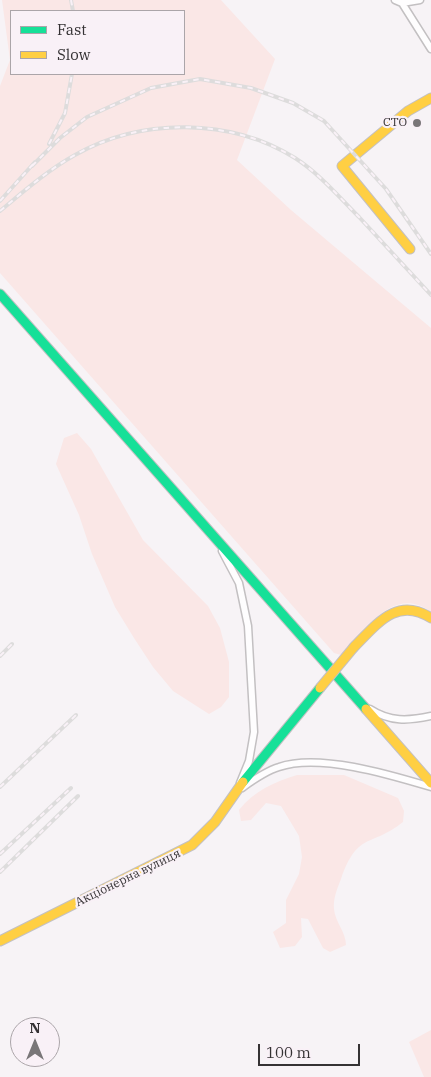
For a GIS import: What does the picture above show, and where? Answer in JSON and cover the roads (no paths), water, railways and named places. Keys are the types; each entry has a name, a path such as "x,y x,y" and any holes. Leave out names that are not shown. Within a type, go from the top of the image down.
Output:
{"street":[{"path":"398,1 420,0"},
{"path":"398,1 431,49"},
{"path":"410,249 342,166 408,111 431,98"},
{"path":"0,294 431,783"},
{"path":"210,532 239,583 248,626 254,732 249,761 236,791"},
{"name":"Акціонерна вулиця","path":"0,941 192,845 215,822 236,791 354,647 382,620 399,609 412,608 431,618"},
{"path":"364,706 379,715 398,720 431,716"},
{"path":"236,791 278,767 295,763 337,765 390,774 431,787"}],"railway":[{"path":"71,0 73,10"},
{"path":"49,144 65,113 72,75"},
{"path":"32,166 60,138 87,117 151,88 200,79 251,88 293,103 324,121 386,189 431,254"},
{"path":"0,211 55,167 101,143 129,134 157,129 186,127 215,129 243,135 270,145 304,164 337,194 431,295"},
{"path":"0,201 35,162"},
{"path":"0,656 12,644"},
{"path":"0,787 76,715"},
{"path":"0,854 71,788"},
{"path":"0,872 78,796"}],"place":[{"name":"СТО","path":"417,123"}]}
